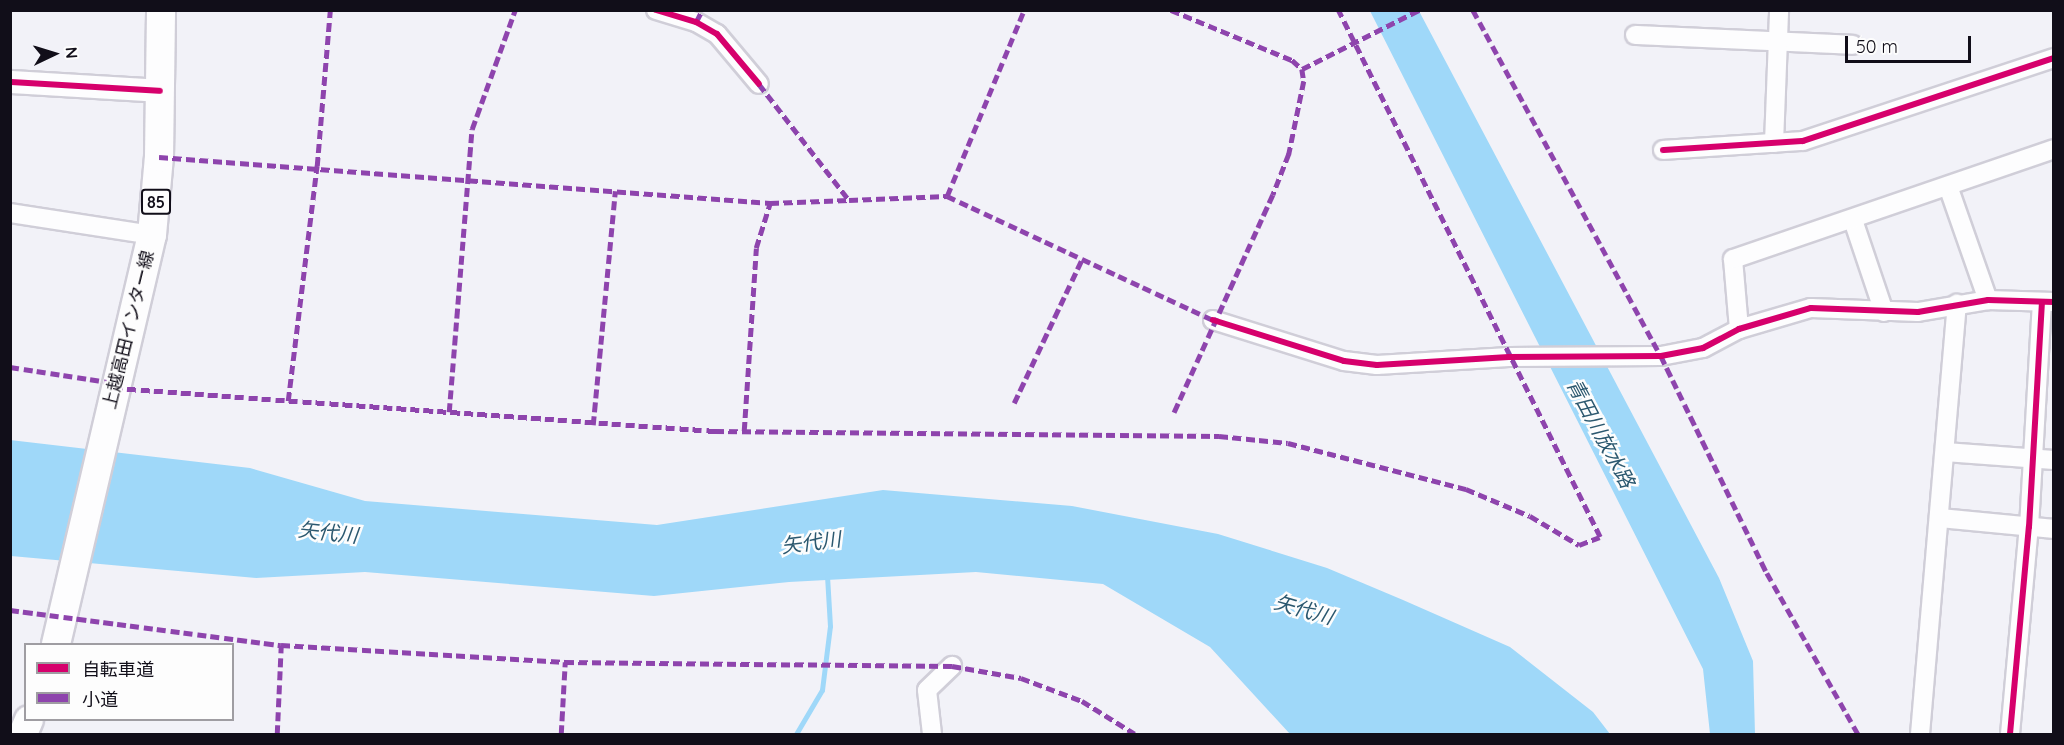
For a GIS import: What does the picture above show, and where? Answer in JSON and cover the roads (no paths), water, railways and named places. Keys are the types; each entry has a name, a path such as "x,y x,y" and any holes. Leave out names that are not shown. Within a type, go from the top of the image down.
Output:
{"main road":[{"name":"上越高田インター線","path":"57,643 114,388 152,235 160,91 161,10"},
{"path":"23,735 29,721"}],"street":[{"path":"656,10 696,22 717,34 759,84"},
{"path":"1774,143 1779,10"},
{"path":"1635,35 1852,45"},
{"path":"1663,150 1803,141 2054,58"},
{"path":"10,82 160,91"},
{"path":"1739,329 1732,259 1853,220 2054,149"},
{"path":"1948,186 1988,300"},
{"path":"10,213 152,235"},
{"path":"1853,220 1884,312"},
{"path":"1213,320 1344,361 1377,365 1509,357 1661,356 1703,348 1739,329 1811,308 1918,312 1988,300 2048,302 2010,735"},
{"path":"1920,735 1957,304"},
{"path":"1945,452 2054,460"},
{"path":"1940,518 2054,529"},
{"path":"932,735 927,690 952,666"}],"water":[{"name":"青田川放水路","path":"1370,11 1419,11 1719,578 1753,661 1755,734 1710,734 1703,669"},
{"name":"矢代川","path":"10,440 250,468 365,501 657,525 883,490 1072,506 1218,534 1327,568 1403,600 1510,647 1593,712 1610,734 1290,734 1210,647 1103,584 976,572 789,582 654,596 365,572 256,578 11,556"}],"waterway":[{"path":"796,734 822,690 830,626 827,576"}]}
